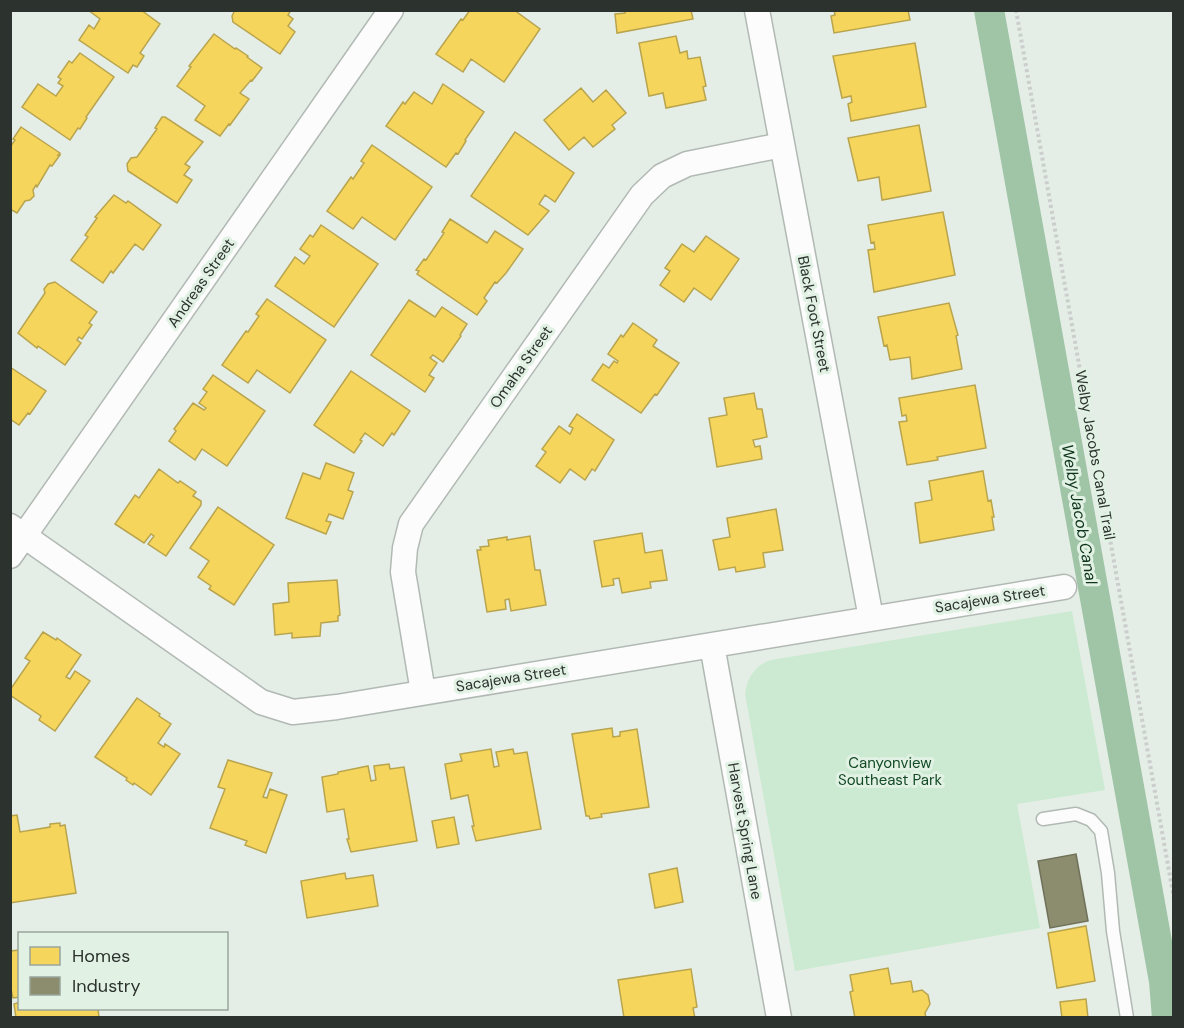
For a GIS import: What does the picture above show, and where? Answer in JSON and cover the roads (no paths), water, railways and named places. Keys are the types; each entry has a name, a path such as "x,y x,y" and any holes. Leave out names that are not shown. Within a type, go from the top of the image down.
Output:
{"street":[{"name":"Andreas Street","path":"10,556 18,530 391,10"},
{"name":"Black Foot Street","path":"757,10 871,618"},
{"name":"Omaha Street","path":"423,692 403,572 405,548 411,524 642,195 662,176 687,164 782,145"},
{"name":"Sacajewa Street","path":"18,530 261,702 293,712 337,707 1064,587"},
{"name":"Harvest Spring Lane","path":"711,645 779,1017"}],"lane":[{"path":"1043,819 1076,814 1091,820 1101,831 1108,873 1113,931 1128,1017"}],"waterway":[{"name":"Welby Jacob Canal","path":"989,10 1164,981 1167,1018"}],"park label":[{"name":"Canyonview Southeast Park","path":"890,772"}]}
